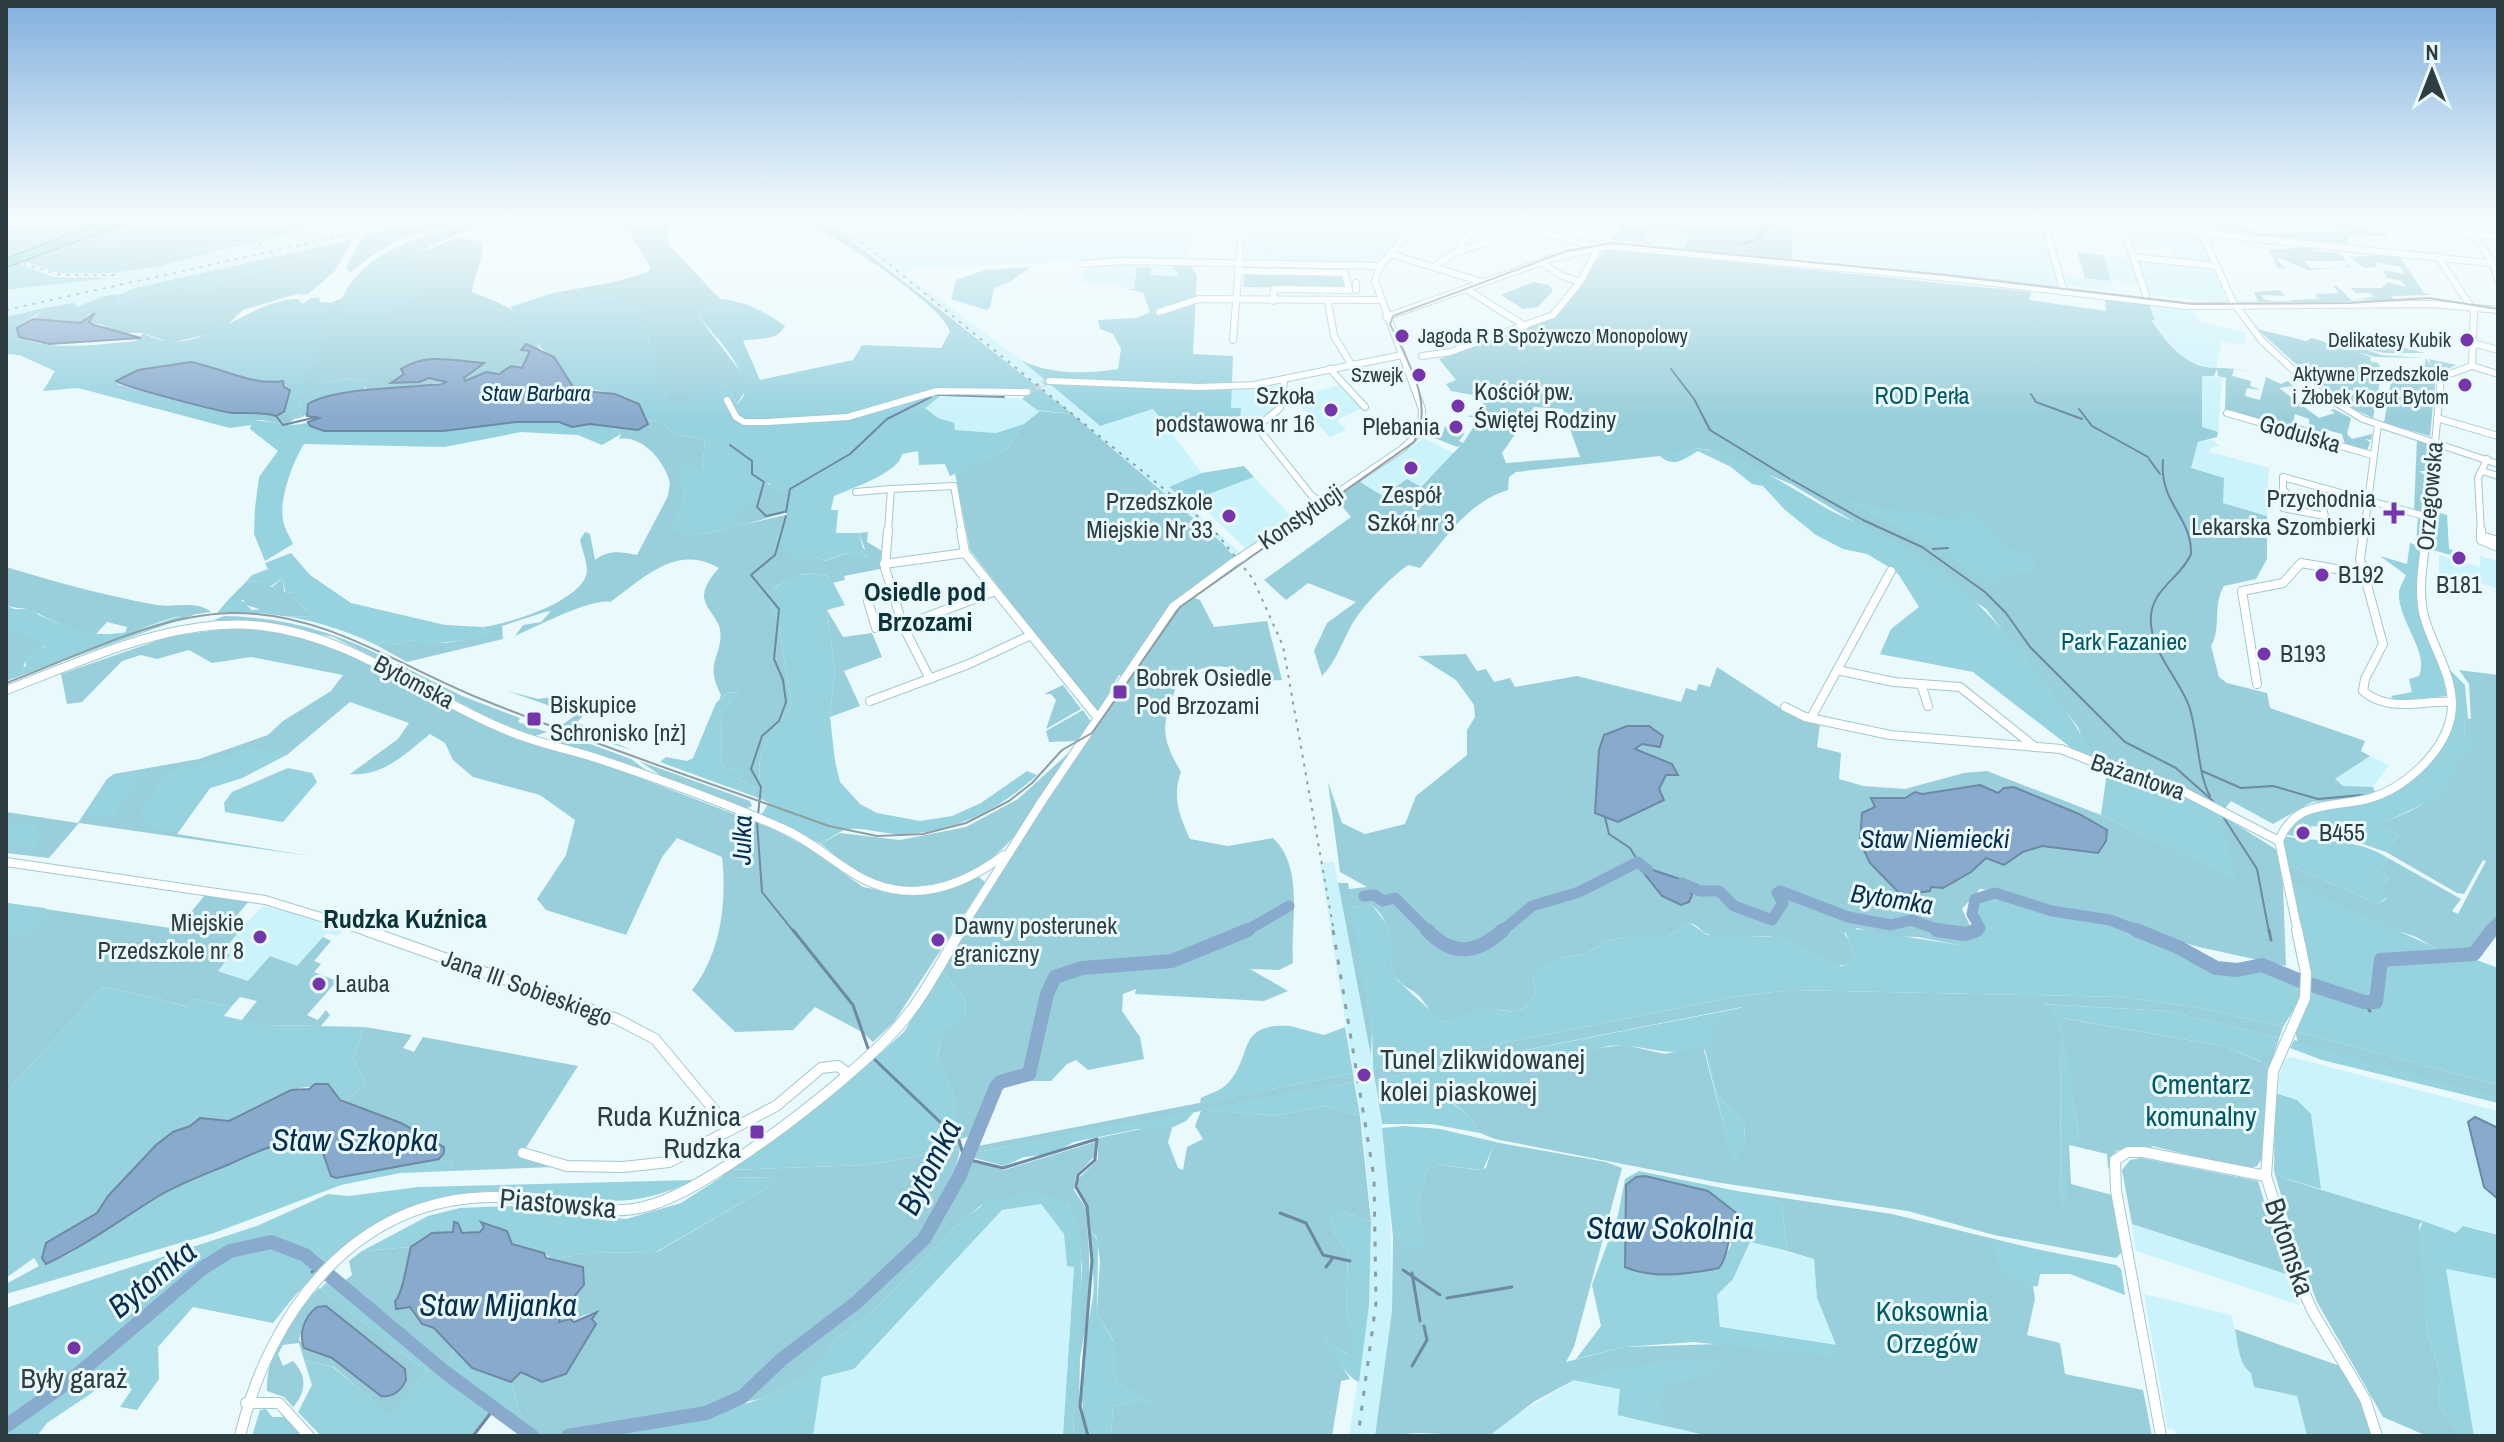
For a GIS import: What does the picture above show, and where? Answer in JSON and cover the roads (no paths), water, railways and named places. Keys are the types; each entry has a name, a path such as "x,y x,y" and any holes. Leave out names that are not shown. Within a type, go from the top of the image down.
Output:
{"street":[{"path":"1233,340 1237,285"},
{"path":"1352,285 1358,301"},
{"name":"Konstytucji","path":"1011,849 1173,607 1402,449 1421,431 1422,409 1376,285"},
{"path":"1386,317 1474,285"},
{"path":"1422,356 1445,353 1553,315 1577,285"},
{"path":"1998,285 2186,306 2237,308 2408,304 2498,310"},
{"path":"2062,285 2064,292"},
{"path":"2143,285 2146,295"},
{"path":"2226,285 2237,308 2262,341 2314,389 2343,410 2498,464"},
{"path":"2457,285 2471,307 2472,366 2498,374"},
{"path":"1273,301 1274,289 1353,288"},
{"path":"1466,289 1525,326"},
{"path":"1159,312 1196,300 1380,300"},
{"path":"1328,302 1334,336 1351,364"},
{"path":"2473,343 2498,350"},
{"path":"1049,381 1062,379 1207,390 1284,382 1351,364 1402,355"},
{"name":"Orzegowska","path":"2279,841 2286,822 2305,809 2374,797 2416,771 2433,753 2452,721 2448,676 2421,603 2441,377 2472,366"},
{"path":"1330,369 1365,407"},
{"path":"1284,382 1286,387 1280,408 1257,427 1311,495 1322,503"},
{"path":"727,400 736,417 744,422 767,422 848,417 937,391 1027,392"},
{"name":"Godulska","path":"2227,413 2372,455"},
{"path":"2437,418 2498,436"},
{"path":"2378,424 2360,559 2383,644 2379,657 2363,682 2366,695 2387,704 2452,702"},
{"path":"2487,459 2478,478 2481,536 2484,543 2498,547"},
{"path":"2482,471 2498,476"},
{"name":"Godulska","path":"2283,490 2283,477 2291,477 2428,517"},
{"path":"856,492 954,486 965,553 1098,718"},
{"path":"891,489 884,564 903,625 930,679"},
{"path":"2283,490 2289,495 2321,501 2325,516 2283,508 2283,490"},
{"path":"2481,536 2498,541"},
{"path":"884,564 965,553"},
{"path":"2257,684 2242,591 2283,583 2301,563 2365,574"},
{"path":"1811,718 1891,571"},
{"path":"868,601 876,628 903,625 995,591"},
{"name":"Bytomska","path":"6,690 180,631 226,625 273,627 344,645 506,730 597,759 766,822 812,845 866,881 910,891 939,888 967,878 1011,849"},
{"path":"870,701 1029,636"},
{"name":"Bażantowa","path":"1837,670 1960,687 2036,748"},
{"path":"1921,684 1928,706"},
{"name":"Bażantowa","path":"1785,707 1811,718 1900,737 2061,749 2119,772 2171,785 2279,841"},
{"name":"Bytomska","path":"2279,841 2306,973 2305,998 2273,1071 2266,1176 2299,1281 2313,1312 2365,1399 2377,1436"},
{"name":"Piastowska","path":"240,1436 246,1403 274,1336 313,1284 345,1255 392,1222 463,1199 500,1197 604,1210 655,1205 698,1184 847,1073 899,1026 1011,849"},
{"name":"Jana III Sobieskiego","path":"6,862 265,900 316,913 617,1019 655,1039 730,1129"},
{"path":"523,1153 567,1166 654,1164 681,1157 788,1098 821,1068 838,1066 847,1073"},
{"path":"2161,1436 2113,1165 2119,1155 2136,1151 2266,1176"},
{"path":"246,1403 279,1403 309,1436"}],"water":[{"path":"95,313 89,322 94,325 141,338 49,344 19,337 17,328 33,319 80,323"},
{"name":"Staw Barbara","path":"526,344 554,357 575,390 615,394 639,404 648,424 638,430 590,424 572,427 559,422 516,422 443,431 324,431 310,426 308,422 319,418 307,416 308,404 319,399 349,392 446,382 429,378 419,382 391,383 404,374 401,369 421,361 441,359 484,363 464,378 465,381 486,372 499,374 511,366 522,368 530,351 521,350"},
{"path":"191,362 249,379 283,381 284,387 290,390 284,412 276,416 226,412 116,381 138,370"},
{"path":"1627,726 1649,726 1663,736 1660,747 1642,744 1635,749 1672,764 1678,775 1666,775 1659,789 1664,800 1618,822 1595,813 1599,750 1604,735"},
{"name":"Staw Niemiecki","path":"1980,785 1998,793 2004,788 2014,787 2079,814 2107,830 2106,841 2098,853 2042,846 2023,852 2004,865 1986,858 1971,872 1943,888 1931,887 1930,891 1901,895 1870,863 1860,842 1862,813 1875,807 1871,798 1905,798 1915,792 1922,794"},
{"path":"1637,860 1653,870 1698,885 1695,891 1689,890 1692,895 1689,902 1681,905 1662,896 1636,863"},
{"name":"Staw Szkopka","path":"315,1084 328,1084 340,1100 401,1123 444,1147 444,1153 439,1159 336,1178 331,1176 319,1142 285,1143 175,1187 60,1257 46,1264 42,1258 46,1243 97,1213 108,1196 156,1145 173,1132 190,1126 200,1118 229,1121 291,1090 309,1089"},
{"path":"2475,1117 2498,1128 2498,1199 2484,1187 2468,1122"},
{"name":"Staw Sokolnia","path":"1645,1176 1708,1191 1735,1212 1738,1224 1731,1233 1719,1268 1659,1274 1625,1267 1626,1185 1636,1177"},
{"name":"Staw Mijanka","path":"454,1222 458,1223 462,1233 480,1232 484,1227 481,1222 507,1231 512,1244 544,1253 546,1258 583,1267 584,1285 562,1311 559,1322 570,1319 574,1322 597,1312 592,1319 596,1324 566,1374 542,1382 521,1372 511,1382 472,1368 434,1328 422,1324 410,1307 396,1309 395,1301 403,1285 411,1247 432,1233 453,1232"},
{"path":"326,1306 405,1369 406,1380 399,1390 389,1396 381,1396 332,1358 304,1348 302,1331 306,1320 317,1307"}],"waterway":[{"path":"1671,369 1694,399 1710,430 1790,479"},
{"path":"2031,394 2036,402 2082,419"},
{"name":"Julka","path":"938,395 1004,397"},
{"name":"Julka","path":"786,512 790,489 850,454 887,419 931,397"},
{"path":"2079,409 2092,426 2148,457"},
{"path":"276,416 283,425 317,417"},
{"path":"730,445 752,461 752,474 764,482 757,507 766,516 784,512"},
{"path":"2149,459 2160,474"},
{"path":"2163,460 2166,488 2186,529 2191,554 2157,597 2151,615 2151,628 2159,651 2189,706 2203,777 2210,796"},
{"path":"1792,480 1863,520 1922,547 1985,592 2006,613 2030,647 2125,742 2176,768 2213,801"},
{"name":"Julka","path":"758,815 761,787 751,769 762,736 779,721 786,702 783,680 774,659 779,609 751,575 775,555 786,516"},
{"path":"1933,549 1948,548"},
{"path":"2202,771 2241,788 2273,786 2318,799 2362,795"},
{"path":"1605,817 1609,834 1630,848 1638,861"},
{"path":"2224,818 2257,869 2269,932"},
{"name":"Julka","path":"757,822 762,892 794,932"},
{"name":"Bytomka","path":"1501,932 1532,906 1579,892 1638,862 1648,870"},
{"name":"Bytomka","path":"1682,883 1700,891 1719,891 1734,906 1772,920 1783,903 1777,893 1780,891 1848,917 1891,925 1911,920 1941,931"},
{"name":"Bytomka","path":"1977,930 1980,928 1972,914 1975,899 1995,893 2052,911 2110,920 2140,931"},
{"name":"Bytomka","path":"1364,896 1375,895 1383,901 1395,898 1436,939 1455,948 1474,948 1503,930"},
{"name":"Bytomka","path":"1246,931 1289,906"},
{"name":"Bytomka","path":"2490,932 2498,922"},
{"name":"Julka","path":"793,930 853,1005 869,1051"},
{"name":"Bytomka","path":"1941,931 1966,934 1977,930"},
{"path":"2269,930 2271,940"},
{"name":"Bytomka","path":"2312,985 2364,1002 2376,1002 2381,960 2474,954 2492,930"},
{"name":"Bytomka","path":"568,1436 706,1413 742,1397 782,1359 857,1302 924,1239 959,1177 996,1087 1000,1082 1029,1074 1047,994 1055,977 1082,968 1172,961 1246,931"},
{"name":"Bytomka","path":"1941,931 1945,932"},
{"name":"Bytomka","path":"2140,931 2178,947 2216,968 2237,970 2262,965 2303,982"},
{"path":"2364,1002 2370,1011"},
{"name":"Julka","path":"872,1057 959,1140 963,1154 959,1177"},
{"path":"966,1159 1003,1168 1097,1139 1095,1160 1078,1175 1076,1187 1087,1206 1092,1261 1080,1406 1088,1436"},
{"path":"1280,1213 1306,1223 1323,1255 1350,1261"},
{"name":"Bytomka","path":"6,1426 71,1380 203,1268 230,1251 271,1242 305,1255 446,1373 532,1436"},
{"path":"1326,1267 1332,1259"},
{"name":"Bytomka","path":"312,1272 318,1266"},
{"path":"1403,1270 1413,1276"},
{"path":"1413,1276 1440,1295"},
{"path":"1413,1276 1420,1321"},
{"path":"1447,1298 1512,1287"},
{"path":"1412,1366 1427,1340 1424,1326"},
{"path":"473,1436 493,1410"}],"tunnel":[{"path":"1027,392 1049,381"}],"tram line":[{"path":"6,683 116,639 173,621 231,613 265,615 329,631 524,716 829,826 877,836 923,834 966,823 1009,801 1032,783 1062,750 1092,733 1180,607 1414,442 1420,427 1420,397 1390,324 1393,316 1475,285"},
{"path":"2032,285 2192,304 2350,303 2429,298 2498,309"}],"railway":[{"path":"6,310 118,285"},
{"path":"915,285 1213,529 1253,579 1283,646 1334,932"},
{"path":"1333,930 1374,1177 1376,1303 1358,1436"}],"place":[{"name":"Jagoda R B Spożywczo Monopolowy","path":"1402,336"},
{"name":"Delikatesy Kubik","path":"2467,340"},
{"name":"Szwejk","path":"1419,375"},
{"name":"Aktywne Przedszkole i Żłobek Kogut Bytom","path":"2465,385"},
{"name":"Kościół pw. Świętej Rodziny","path":"1458,406"},
{"name":"Szkoła podstawowa nr 16","path":"1331,410"},
{"name":"Plebania","path":"1456,427"},
{"name":"Zespół Szkół nr 3","path":"1411,468"},
{"name":"Przychodnia Lekarska Szombierki","path":"2394,513"},
{"name":"Przedszkole Miejskie Nr 33","path":"1229,516"},
{"name":"B181","path":"2459,558"},
{"name":"B192","path":"2322,575"},
{"name":"B193","path":"2264,654"},
{"name":"Bobrek Osiedle Pod Brzozami","path":"1120,692"},
{"name":"Biskupice Schronisko [nż]","path":"534,719"},
{"name":"B455","path":"2303,833"},
{"name":"Miejskie Przedszkole nr 8","path":"260,937"},
{"name":"Dawny posterunek graniczny","path":"938,940"},
{"name":"Lauba","path":"319,984"},
{"name":"Tunel zlikwidowanej kolei piaskowej","path":"1364,1075"},
{"name":"Ruda Kuźnica Rudzka","path":"757,1132"},
{"name":"Były garaż","path":"74,1348"}],"district":[{"name":"Osiedle pod Brzozami","path":"925,607"},
{"name":"Rudzka Kuźnica","path":"405,919"}],"park label":[{"name":"ROD Perła","path":"1922,396"},
{"name":"Park Fazaniec","path":"2124,642"},
{"name":"Cmentarz komunalny","path":"2201,1100"},
{"name":"Koksownia Orzegów","path":"1932,1327"}]}
